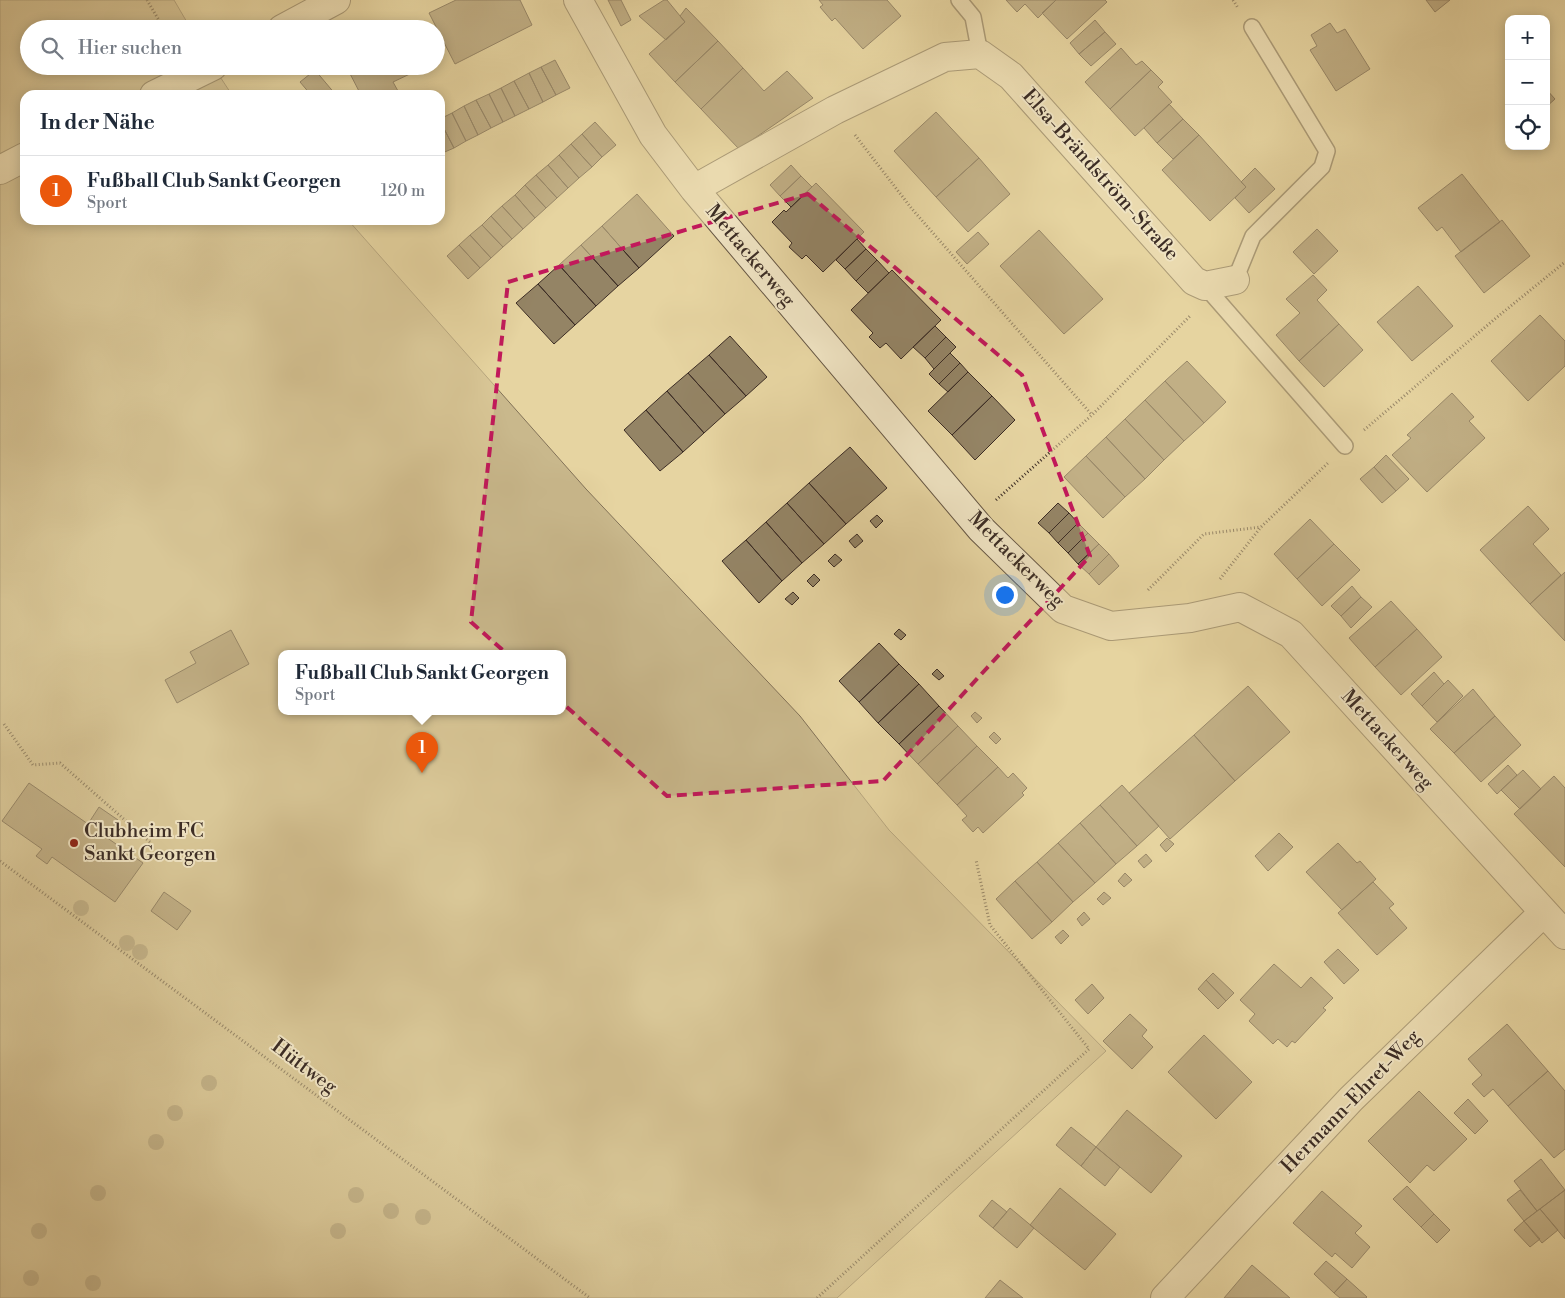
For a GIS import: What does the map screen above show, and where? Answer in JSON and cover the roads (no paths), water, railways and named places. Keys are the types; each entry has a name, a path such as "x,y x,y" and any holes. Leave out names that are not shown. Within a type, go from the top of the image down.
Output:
{"street":[{"path":"299,20 336,0"},
{"name":"Mettackerweg","path":"578,0 653,135 694,189 974,520 1063,609 1111,626 1190,618 1240,607 1291,634 1565,935"},
{"path":"694,189 835,110 945,57 980,54"},
{"name":"Elsa-Brändström-Straße","path":"980,54 1011,76 1194,281 1205,286"},
{"path":"164,90 195,75"},
{"path":"0,170 20,160"},
{"path":"1205,286 1235,280"},
{"name":"Hermann-Ehret-Weg","path":"1165,1298 1351,1099 1543,913"}],"lane":[{"path":"959,0 973,17 980,54"},
{"path":"1235,280 1253,236 1322,168 1327,151 1252,27"},
{"path":"1205,286 1345,446"}],"place":[{"name":"Fußball Club Sankt Georgen","path":"422,773"},
{"name":"Clubheim FC Sankt Georgen","path":"74,843"}]}
